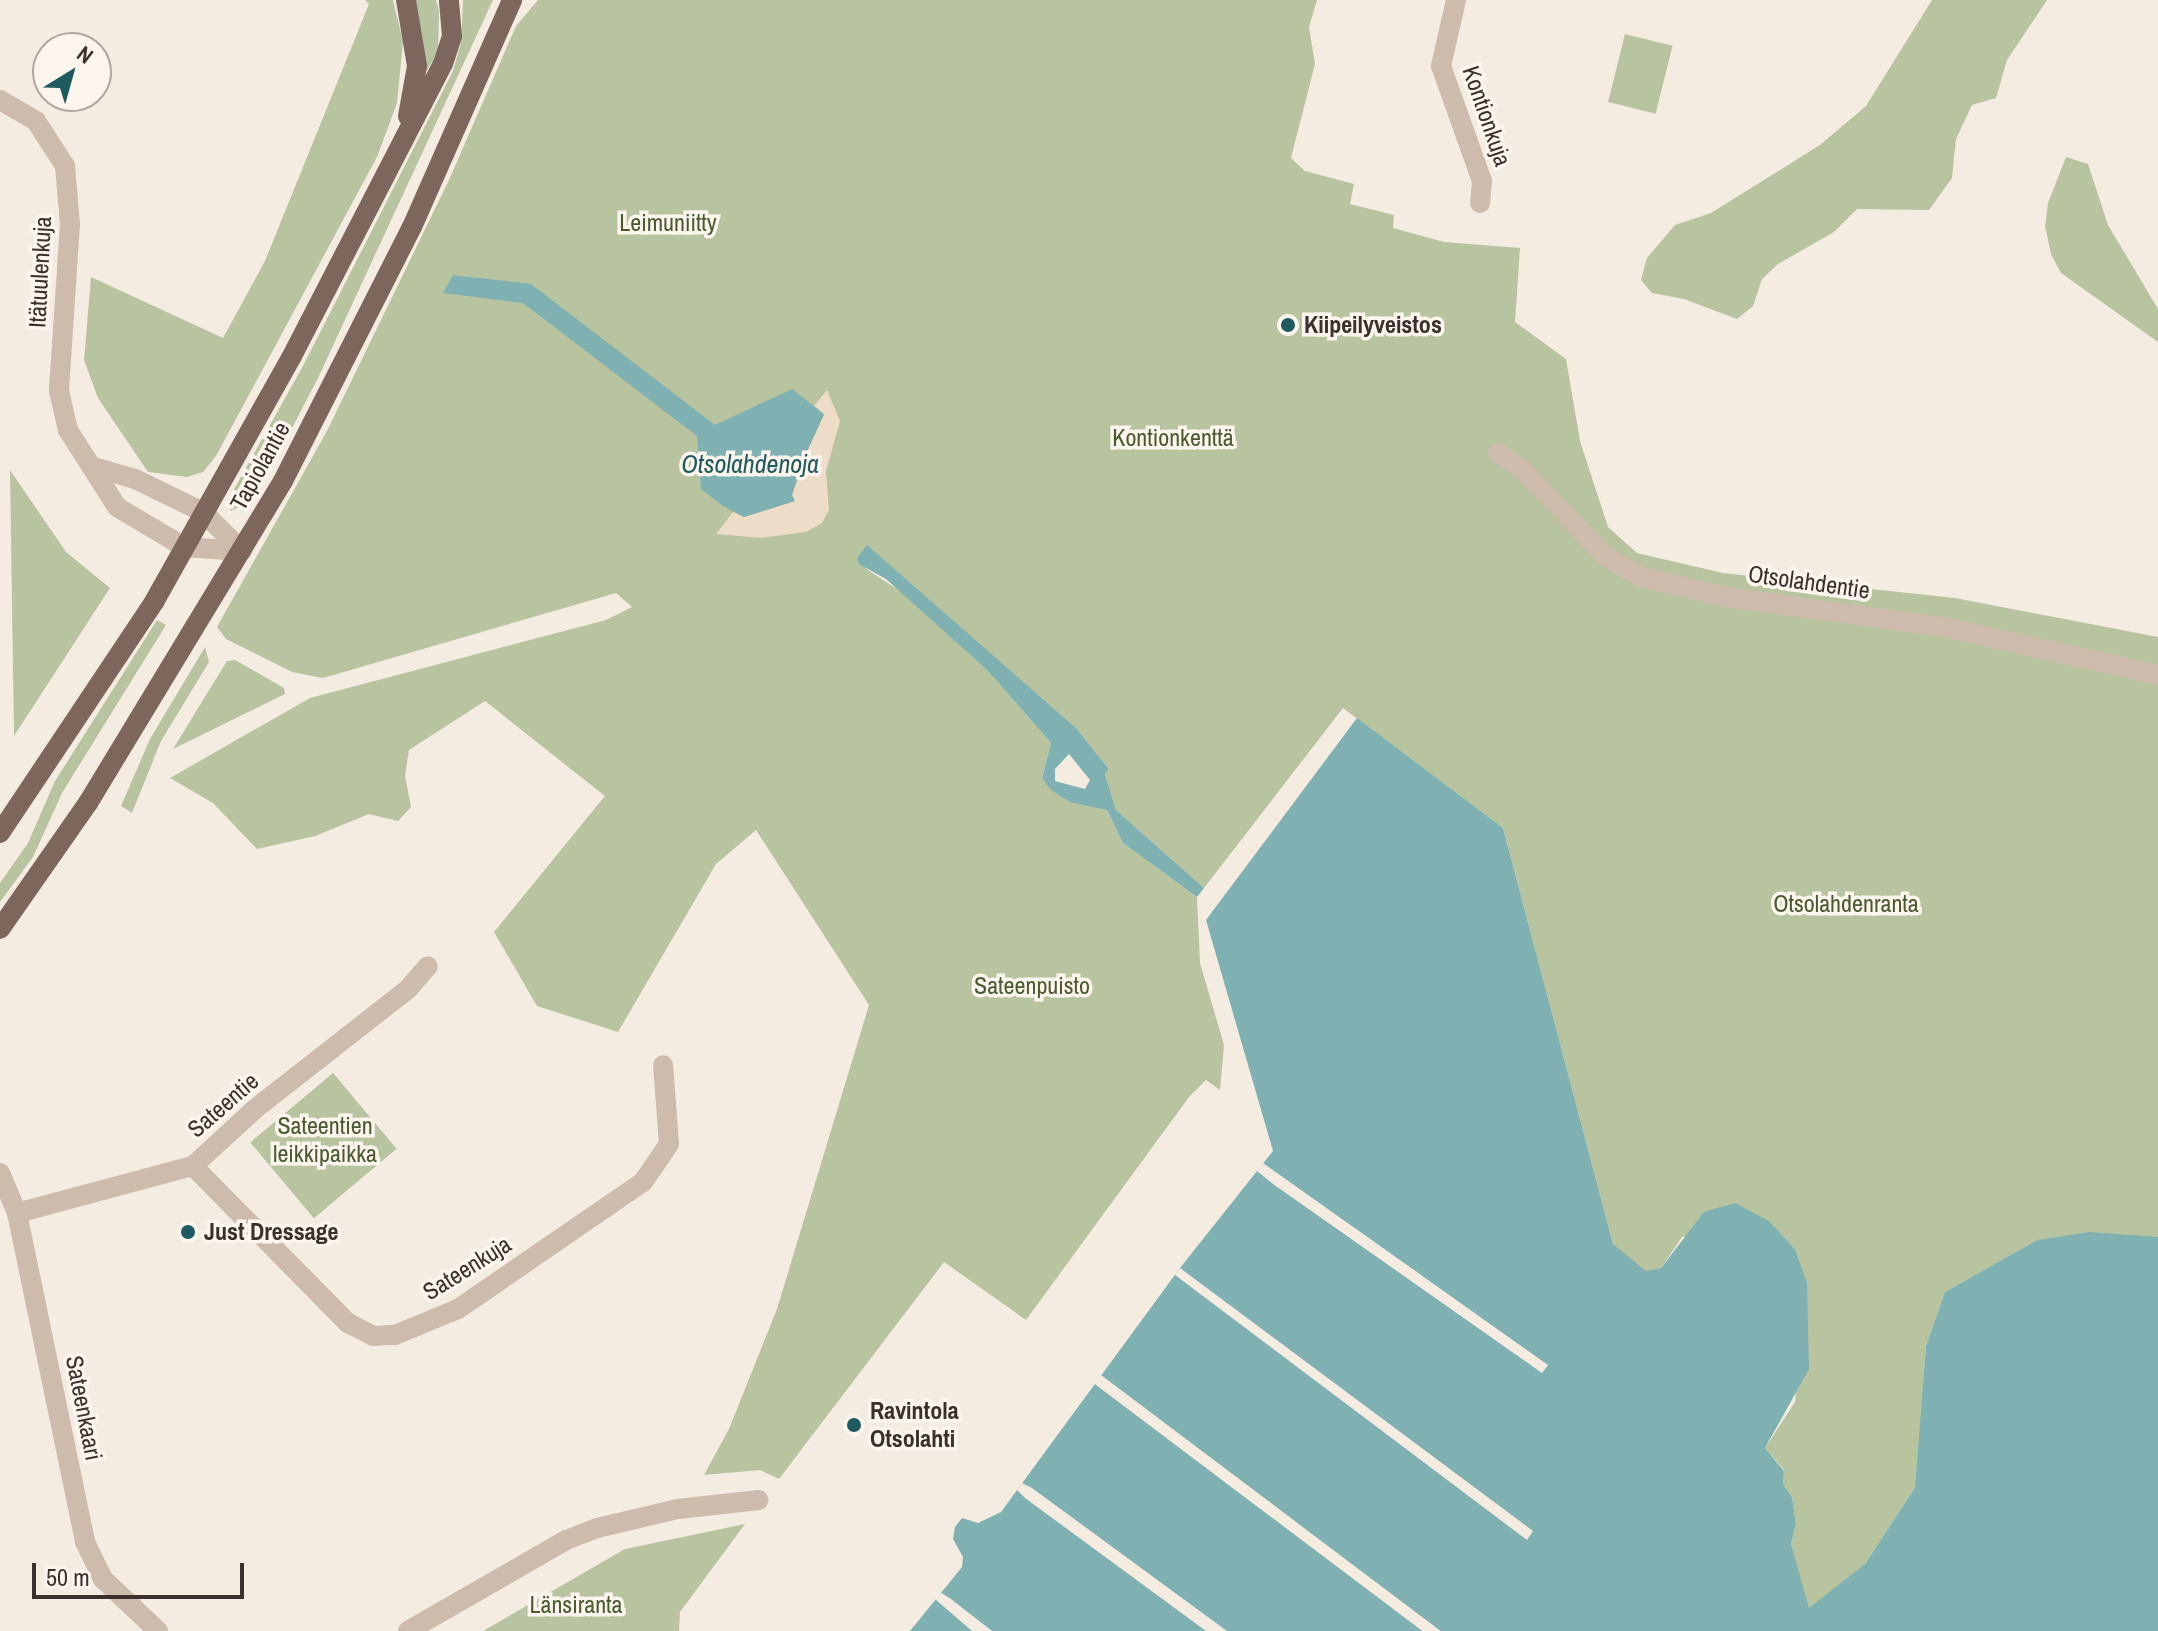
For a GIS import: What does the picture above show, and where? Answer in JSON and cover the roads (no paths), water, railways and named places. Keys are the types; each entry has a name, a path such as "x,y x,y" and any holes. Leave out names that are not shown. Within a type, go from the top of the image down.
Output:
{"main road":[{"path":"405,132 417,66 406,0"},
{"name":"Tapiolantie","path":"0,833 154,602 291,358 405,132 443,64 452,36 449,0"},
{"name":"Tapiolantie","path":"0,929 88,803 290,468 412,227 512,0"}],"street":[{"name":"Kontionkuja","path":"1456,0 1441,66 1482,181 1480,203"},
{"name":"Itätuulenkuja","path":"0,100 36,121 65,166 70,224 59,391 68,430 117,507 184,547 242,551"},
{"name":"Otsolahdentie","path":"1498,453 1522,469 1605,556 1641,577 1727,597 1944,627 2104,659 2158,675"},
{"path":"94,467 135,479 203,512 242,551"},
{"name":"Sateentie","path":"17,1213 193,1166 255,1109 408,989 428,966"},
{"name":"Sateenkuja","path":"193,1166 348,1323 373,1336 395,1335 458,1309 643,1182 669,1144 663,1065"},
{"name":"Sateenkaari","path":"0,1173 17,1213 85,1542 103,1579 128,1608 158,1631"},
{"path":"408,1631 566,1540 597,1528 678,1509 758,1500"}],"water":[{"name":"Otsolahdenoja","path":"453,275 531,284 715,425 792,389 824,414 792,495 795,501 744,517 723,506 701,489 697,436 523,303 443,293"},
{"path":"867,545 1076,728 1109,769 1105,774 1116,810 1204,888 1197,897 1123,843 1107,810 1070,802 1051,790 1042,778 1051,743 987,670 886,579 859,564 857,558","holes":["1069,754 1090,780 1085,789 1055,781 1055,769"]},
{"path":"1357,718 1503,828 1613,1244 1646,1271 1661,1268 1704,1212 1735,1203 1769,1221 1795,1249 1807,1282 1809,1369 1765,1448 1784,1471 1783,1484 1792,1497 1796,1524 1791,1544 1809,1608 1865,1564 1915,1488 1926,1346 1945,1292 2037,1240 2090,1232 2158,1237 2158,1631 910,1631 962,1567 963,1557 953,1539 955,1527 962,1518 978,1523 1001,1512 1180,1268 1273,1151 1206,920"}],"place":[{"name":"Kiipeilyveistos","path":"1288,325"},
{"name":"Just Dressage","path":"188,1232"},
{"name":"Ravintola Otsolahti","path":"854,1425"}],"park label":[{"name":"Leimuniitty","path":"668,223"},
{"name":"Kontionkenttä","path":"1173,438"},
{"name":"Otsolahdenranta","path":"1846,904"},
{"name":"Sateenpuisto","path":"1032,986"},
{"name":"Sateentien leikkipaikka","path":"325,1140"},
{"name":"Länsiranta","path":"576,1605"}]}
